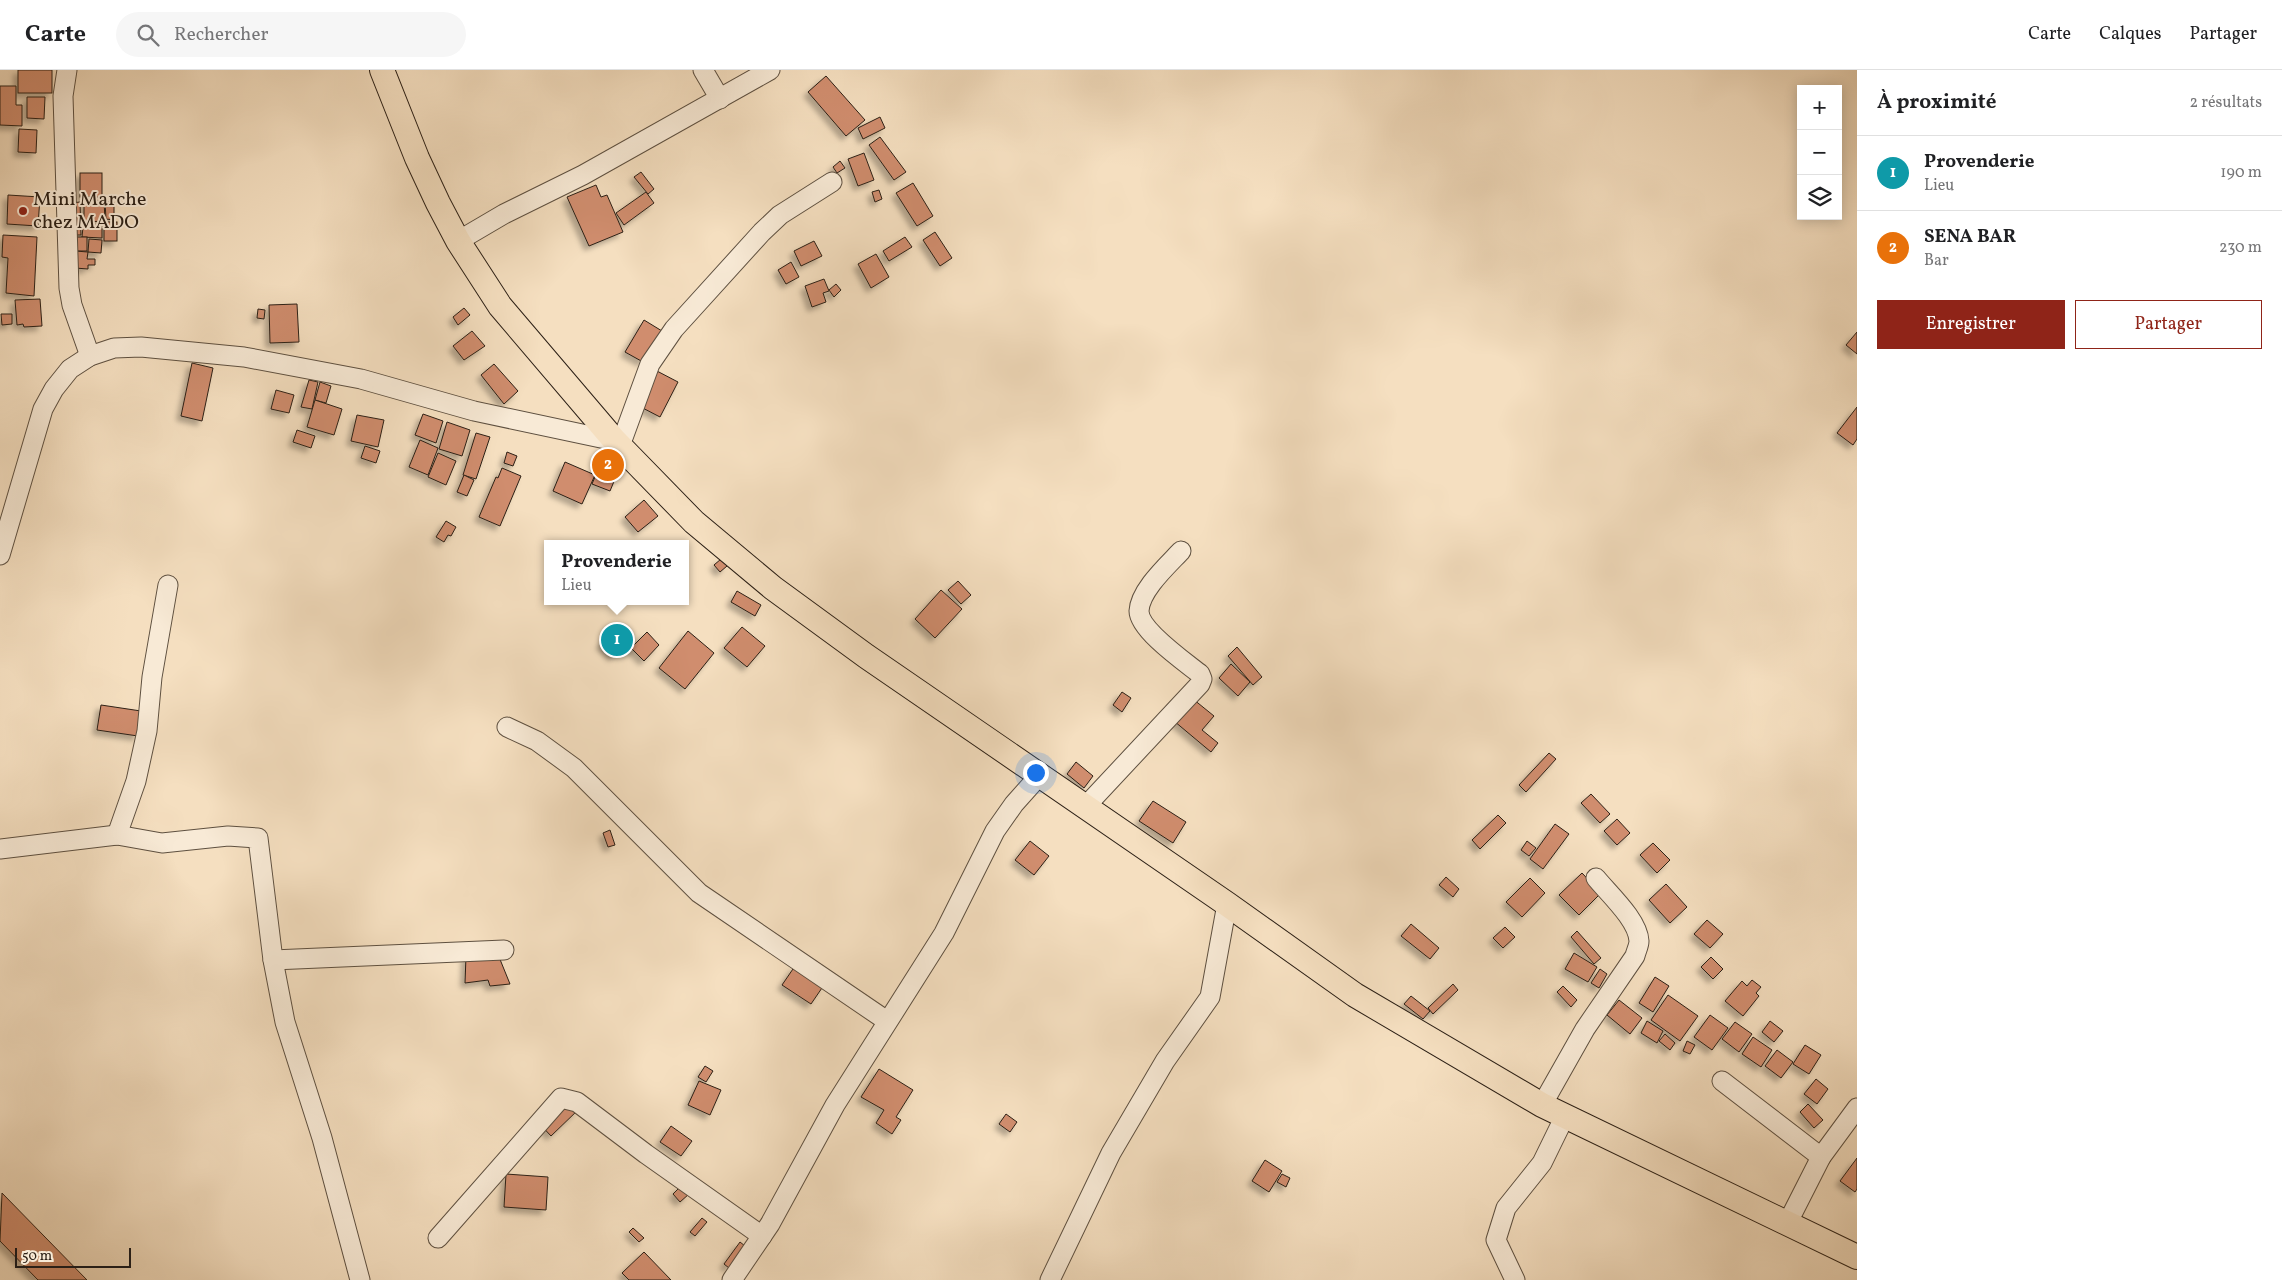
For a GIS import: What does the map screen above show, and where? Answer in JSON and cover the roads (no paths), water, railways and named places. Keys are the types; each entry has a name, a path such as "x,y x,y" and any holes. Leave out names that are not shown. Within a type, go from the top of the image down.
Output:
{"main road":[{"path":"382,70 417,158 458,241 500,306 618,444 694,522 773,588 866,656 1227,904 1355,995 1542,1105 1857,1257"}],"street":[{"path":"67,70 63,96 69,288 72,305 90,356"},
{"path":"704,70 720,98"},
{"path":"458,241 504,214 584,175 770,70"},
{"path":"0,555 43,409 54,388 70,369 90,356 114,348 141,347 244,357 361,379 474,411 618,444 650,364 674,329 762,232 780,216 832,182"},
{"path":"1085,807 1200,684 1202,679 1200,674 1147,628 1141,621 1139,612 1148,589 1181,551"},
{"path":"117,835 136,781 147,731 152,677 168,585"},
{"path":"507,727 536,740 574,768 699,893 887,1021"},
{"path":"732,1280 762,1236 835,1105 944,933 995,831 1014,804 1039,776"},
{"path":"0,849 117,835 162,843 228,836 258,838 273,960 285,1022 322,1138 360,1280"},
{"path":"1542,1105 1585,1029 1634,956 1639,943 1638,933 1631,920 1596,878"},
{"path":"1050,1280 1111,1153 1165,1061 1210,997 1227,904"},
{"path":"273,960 504,950"},
{"path":"1722,1081 1822,1157"},
{"path":"438,1238 561,1098 577,1102 646,1154 762,1236"},
{"path":"1786,1224 1822,1157 1857,1108"},
{"path":"1515,1280 1496,1240 1498,1232 1506,1208 1542,1162 1565,1116"}],"place":[{"name":"Mini Marche chez MADO","path":"23,211"},
{"name":"SENA BAR","path":"608,465"},
{"name":"Provenderie","path":"617,640"}]}
